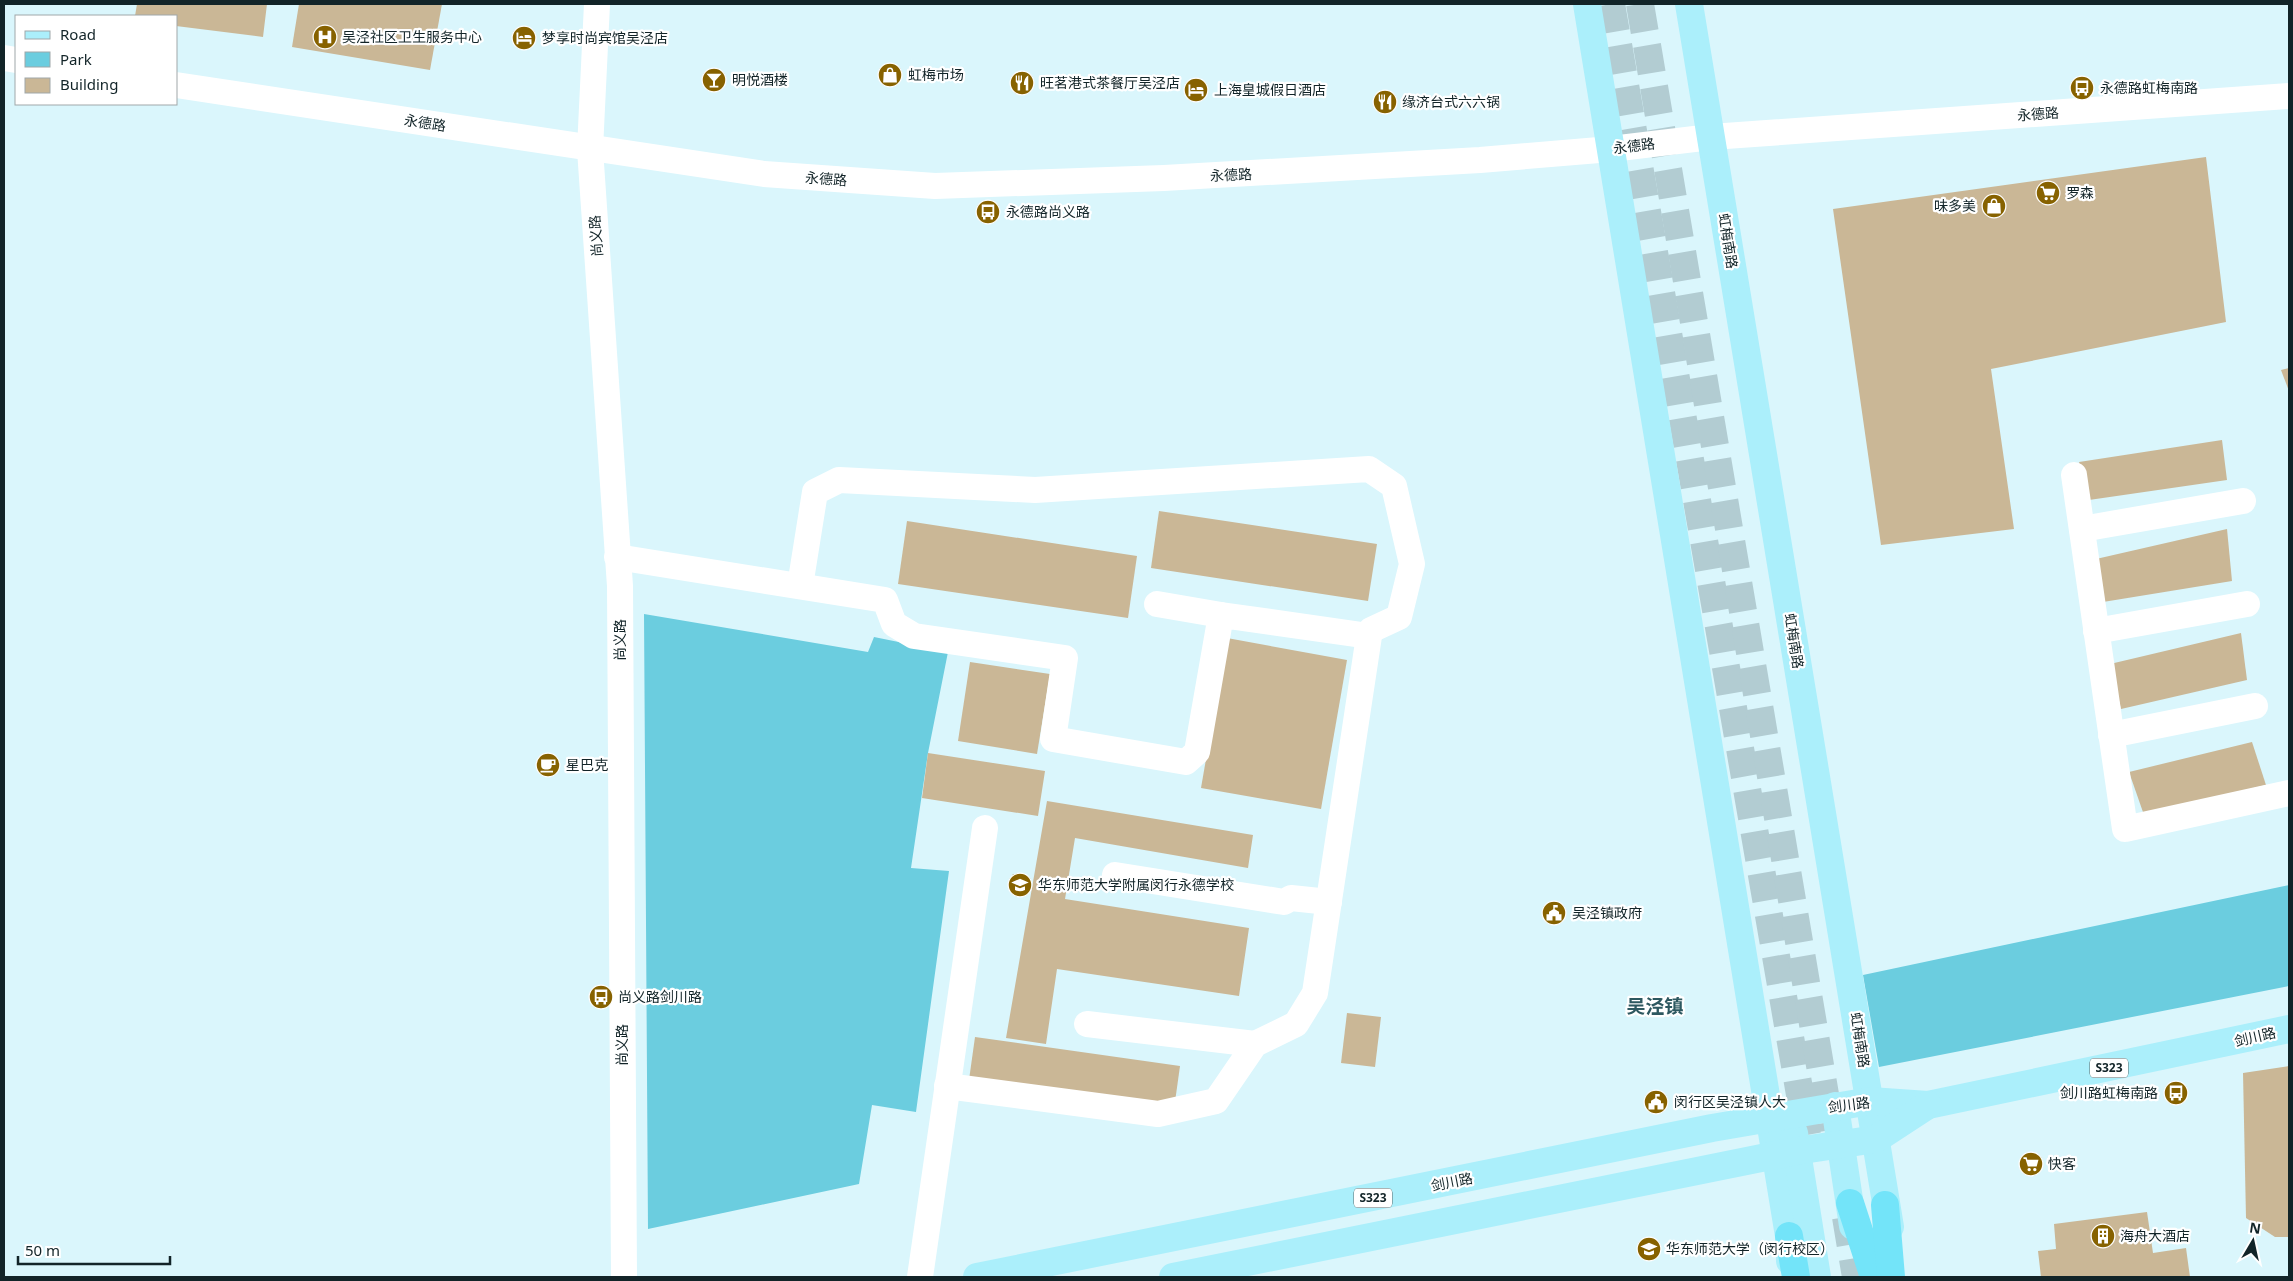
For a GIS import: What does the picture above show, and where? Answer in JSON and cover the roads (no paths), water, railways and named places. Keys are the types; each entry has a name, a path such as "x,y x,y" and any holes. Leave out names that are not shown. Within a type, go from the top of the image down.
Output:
{"highway":[{"path":"1850,1203 1874,1277"},
{"path":"1885,1205 1891,1277"},
{"path":"1789,1236 1796,1277"}],"main road":[{"path":"1587,4 1786,1154 1817,1277"},
{"name":"虹梅南路","path":"1689,4 1870,1101 1885,1205 1902,1277"},
{"name":"剑川路","path":"977,1277 1780,1116 1870,1101 1928,1105 2289,1029"},
{"name":"剑川路","path":"1173,1277 1449,1220 1786,1154 1876,1139 1928,1105"},
{"path":"1835,1106 1860,1277"},
{"path":"1786,1154 1791,1277"}],"street":[{"name":"尚义路","path":"597,4 590,149 620,586 624,1277"},
{"name":"永德路","path":"178,85 764,174 934,186 1164,178 1480,160 1611,149 1711,137 2289,96"},
{"path":"800,586 815,492 839,480 1035,490 1369,468 1394,486 1412,564 1399,617 1371,630"},
{"path":"2074,475 2125,829 2289,793"},
{"path":"2082,528 2243,502"},
{"path":"617,557 885,600 894,624 914,636 1065,658 1053,739 1186,762 1197,752 1221,615"},
{"path":"947,1086 1158,1114 1216,1101 1255,1044 1296,1024 1315,993 1369,636 1157,604"},
{"path":"2096,631 2247,604"},
{"path":"2111,734 2255,706"},
{"path":"920,1277 985,828"},
{"path":"1115,876 1284,902 1291,898 1329,902"},
{"path":"1087,1024 1255,1044"}],"tunnel":[{"path":"1611,4 1807,1135"},
{"path":"1640,4 1831,1130"},
{"path":"1846,1217 1856,1277"}],"place":[{"name":"吴泾社区卫生服务中心","path":"325,37"},
{"name":"梦享时尚宾馆吴泾店","path":"524,38"},
{"name":"虹梅市场","path":"890,75"},
{"name":"明悦酒楼","path":"714,80"},
{"name":"旺茗港式茶餐厅吴泾店","path":"1022,83"},
{"name":"永德路虹梅南路","path":"2082,88"},
{"name":"上海皇城假日酒店","path":"1196,90"},
{"name":"缘济台式六六锅","path":"1385,102"},
{"name":"罗森","path":"2048,193"},
{"name":"味多美","path":"1994,206"},
{"name":"永德路尚义路","path":"988,212"},
{"name":"星巴克","path":"548,765"},
{"name":"华东师范大学附属闵行永德学校","path":"1020,885"},
{"name":"吴泾镇政府","path":"1554,913"},
{"name":"尚义路剑川路","path":"601,997"},
{"name":"剑川路虹梅南路","path":"2176,1093"},
{"name":"闵行区吴泾镇人大","path":"1656,1102"},
{"name":"快客","path":"2031,1164"},
{"name":"海舟大酒店","path":"2103,1236"},
{"name":"华东师范大学（闵行校区）","path":"1649,1249"}],"district":[{"name":"吴泾镇","path":"1655,1006"}]}
